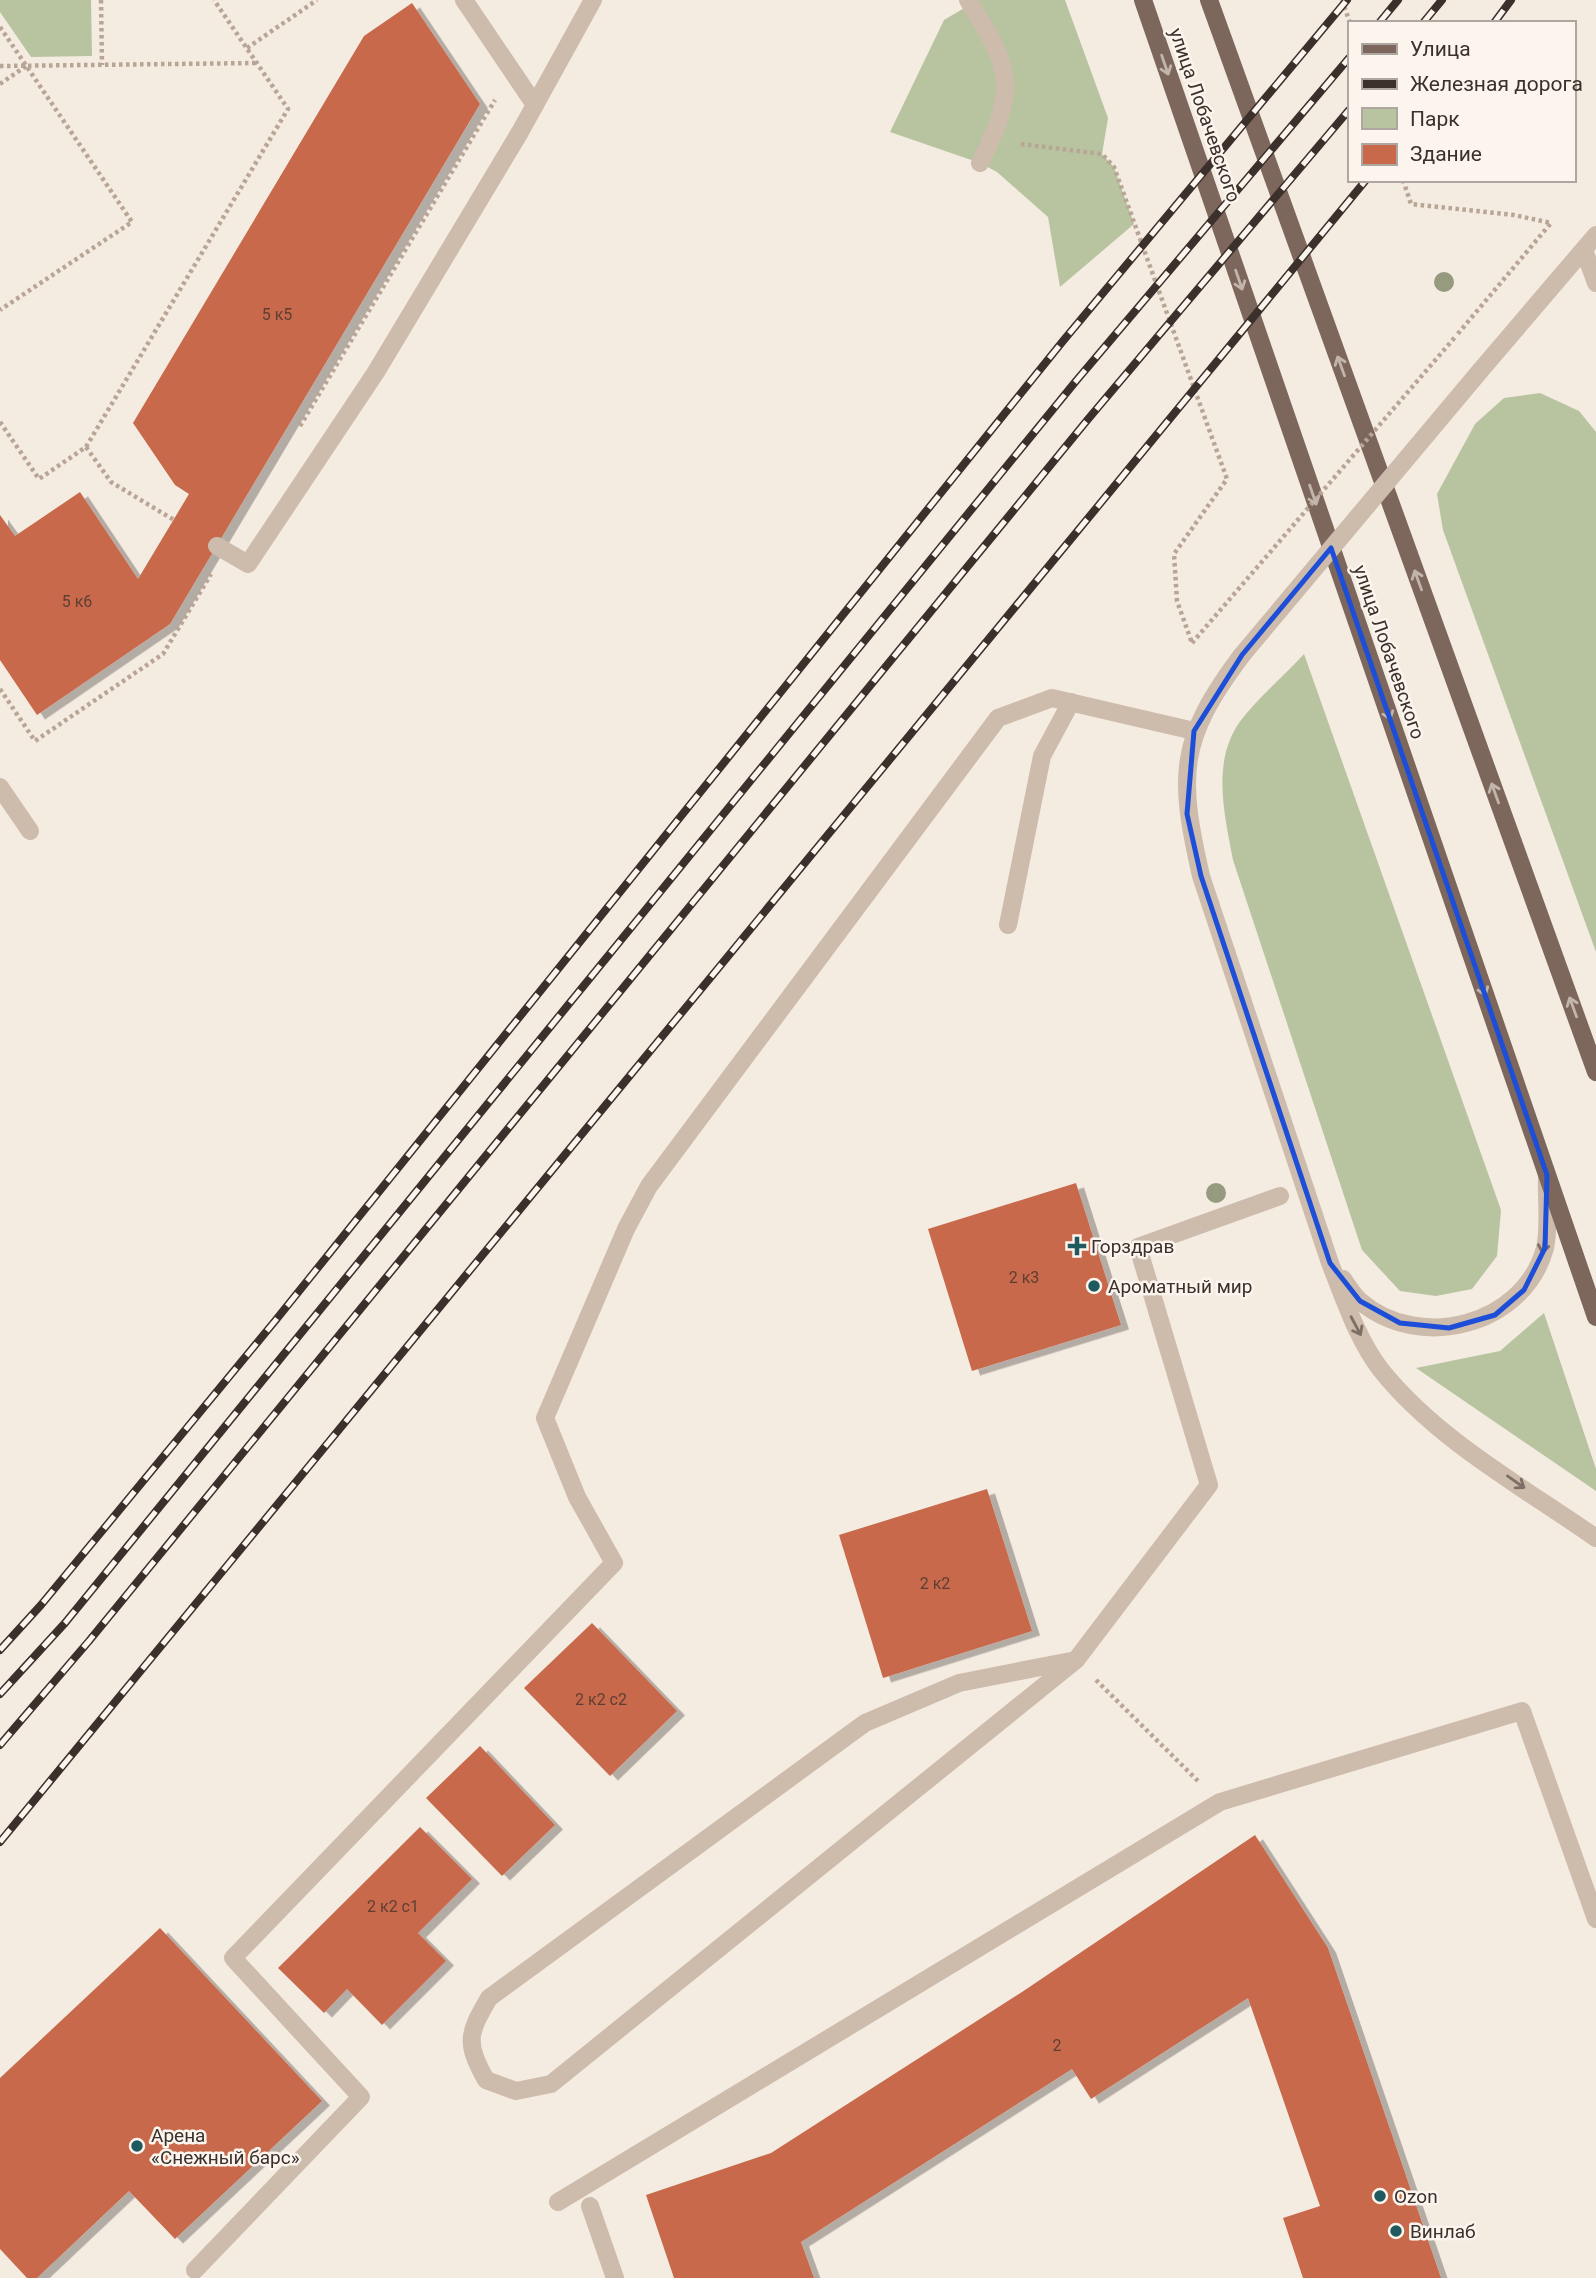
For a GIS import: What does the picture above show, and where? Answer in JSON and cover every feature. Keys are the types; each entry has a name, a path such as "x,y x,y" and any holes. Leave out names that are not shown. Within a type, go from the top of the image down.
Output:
{"main road":[{"name":"улица Лобачевского","path":"1143,0 1596,1317"},
{"path":"1209,0 1596,1072"}],"street":[{"path":"464,0 535,105"},
{"path":"221,548 248,564 376,372 535,105 593,0"},
{"path":"968,0 997,48 1007,81 1001,121 980,163"},
{"path":"1596,236 1242,655 1215,691 1194,731 1187,768 1187,814 1201,876 1330,1263 1352,1319 1379,1368 1428,1420 1596,1538"},
{"path":"1584,250 1596,283"},
{"path":"195,2270 361,2097 233,1958 614,1563 577,1497 545,1418 626,1228 649,1186 998,718 1052,698 1194,731"},
{"path":"1008,925 1042,756 1071,702"},
{"path":"0,787 30,831"},
{"path":"1330,1263 1360,1301 1400,1323 1448,1328 1494,1315 1524,1290 1545,1248 1547,1175"},
{"path":"1076,1660 959,1684 865,1723 489,1998 471,2029 471,2053 486,2080 516,2091 551,2084 1076,1660 1209,1485 1138,1247 1280,1196"},
{"path":"558,2202 1220,1802 1522,1711 1596,1919"},
{"path":"590,2206 615,2278"}],"path":[{"path":"101,0 102,65"},
{"path":"0,422 39,479 86,447 288,109 214,0"},
{"path":"247,48 317,0"},
{"path":"1342,0 1349,21"},
{"path":"0,27 132,222 0,310"},
{"path":"0,66 257,63"},
{"path":"0,84 27,66"},
{"path":"297,431 512,71"},
{"path":"1015,143 1102,154 1114,167 1227,479 1174,554 1177,601 1192,643 1551,223 1514,215 1411,204 1404,182"},
{"path":"86,447 111,482 174,520"},
{"path":"0,689 36,741 163,654 221,548"},
{"path":"1076,1660 1220,1802"}],"highlighted area":[{"path":"1331,548 1547,1175 1545,1248 1524,1290 1495,1315 1449,1328 1400,1323 1360,1301 1330,1263 1201,876 1187,814 1194,731 1242,655"}],"green space":[{"path":"0,0 91,0 92,56 31,57 0,12"},
{"path":"969,0 1065,0 1108,118 1102,154 1114,167 1134,224 1060,287 1048,217 997,172 980,163 890,132 944,20 971,4"},
{"path":"1540,393 1579,411 1596,432 1596,952 1443,530 1437,494 1475,424 1504,398"},
{"path":"1304,654 1501,1210 1497,1256 1472,1289 1436,1296 1400,1291 1362,1250 1233,860 1223,792 1229,741 1251,708"},
{"path":"1544,1313 1596,1469 1596,1491 1416,1368 1500,1351"}],"building":[{"path":"412,3 480,104 170,624 37,715 0,660 0,515 15,536 80,492 138,579 189,494 175,485 133,423 364,36"},
{"path":"1076,1183 1121,1325 972,1371 928,1229"},
{"path":"987,1489 1032,1631 883,1678 839,1535"},
{"path":"592,1623 677,1711 610,1776 524,1688"},
{"path":"480,1746 555,1825 502,1876 426,1798"},
{"path":"420,1827 472,1879 418,1933 446,1961 382,2025 347,1989 324,2013 278,1968"},
{"path":"1255,1835 1328,1948 1441,2278 1303,2278 1283,2218 1320,2206 1248,1998 1091,2099 1072,2069 801,2242 814,2278 674,2278 646,2195 771,2153 1022,1992"},
{"name":"Арена «Снежный барс»","path":"160,1928 322,2101 175,2239 129,2191 37,2278 27,2278 0,2249 0,2078"}],"railway":[{"path":"0,1650 41,1605 275,1321 1063,341 1347,0"},
{"path":"1381,21 1398,0"},
{"path":"1425,21 1442,0"},
{"path":"1495,21 1511,0"},
{"path":"0,1694 65,1623 1076,381 1348,59"},
{"path":"0,1745 89,1641 1089,418 1348,111"},
{"path":"0,1842 1364,182"}],"place":[{"name":"Горздрав","path":"1077,1246"},
{"name":"Ароматный мир","path":"1094,1286"},
{"name":"Арена «Снежный барс»","path":"137,2146"},
{"name":"Ozon","path":"1380,2196"},
{"name":"Винлаб","path":"1396,2231"}]}
